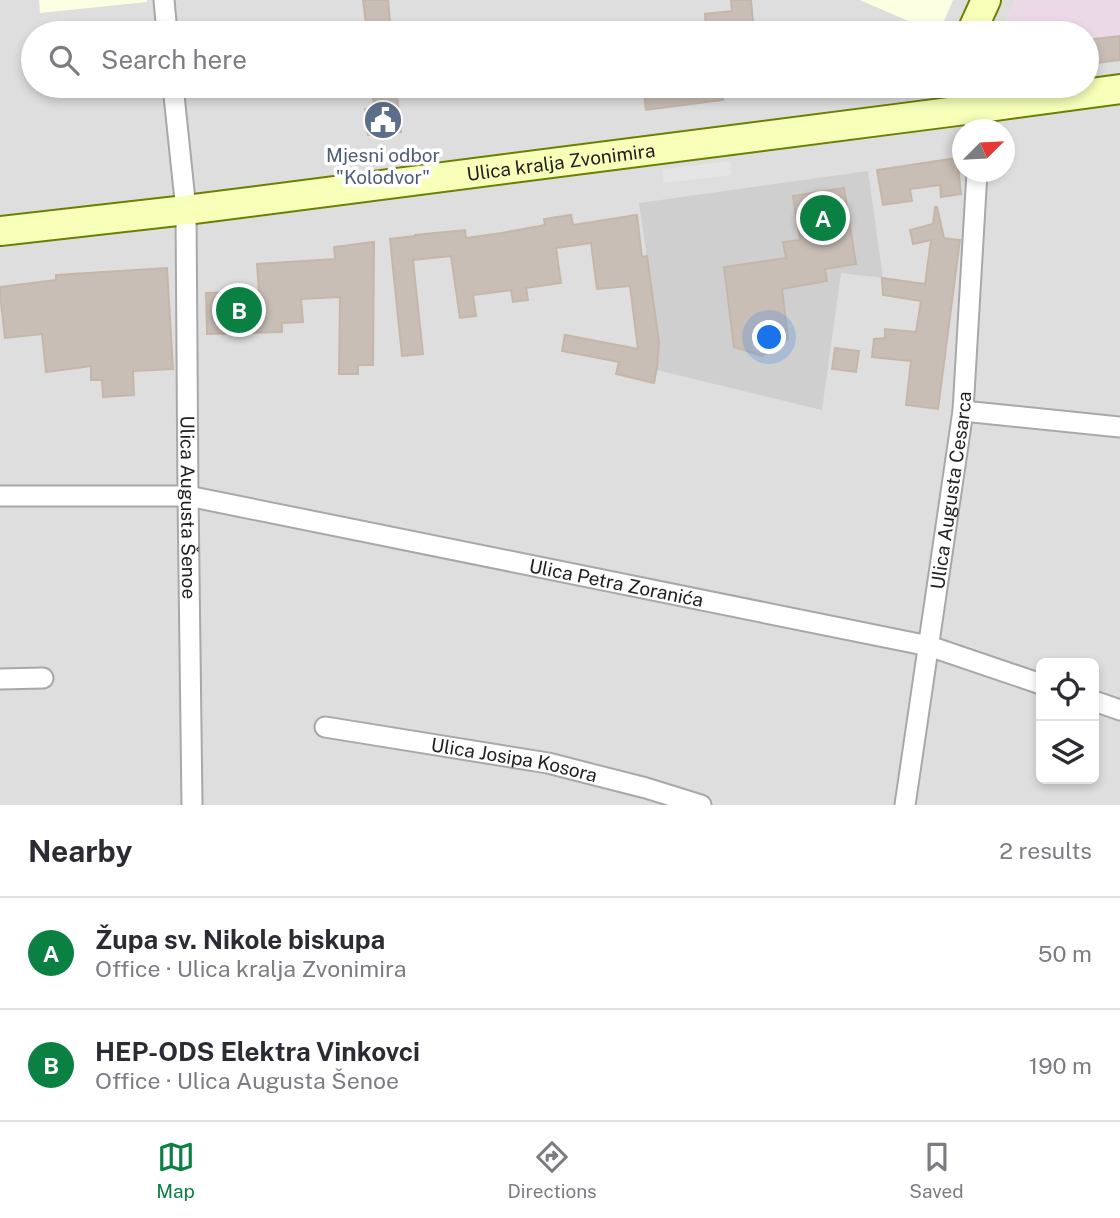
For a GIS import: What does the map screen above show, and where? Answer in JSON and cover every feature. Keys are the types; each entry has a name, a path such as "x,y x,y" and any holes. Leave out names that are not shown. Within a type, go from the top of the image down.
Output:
{"main road":[{"path":"976,21 986,0"},
{"name":"Ulica kralja Zvonimira","path":"1099,92 1120,89"},
{"name":"Ulica kralja Zvonimira","path":"0,231 186,211 1049,98"}],"street":[{"path":"164,0 166,21"},
{"name":"Ulica Augusta Šenoe","path":"174,98 186,211 192,805"},
{"name":"Ulica Augusta Cesarca","path":"905,805 963,411 976,182"},
{"path":"963,411 1120,427"},
{"name":"Ulica Petra Zoranića","path":"0,496 187,496 929,646 1036,682"},
{"path":"0,679 43,678"},
{"path":"1099,703 1120,710"},
{"name":"Ulica Josipa Kosora","path":"325,727 548,763 644,797 701,805"}],"shaded area":[{"path":"0,0 1016,0 1006,21 21,21 21,98 1099,98 1099,63 1120,60 1120,805 0,805"},
{"path":"39,0 147,0 147,2 40,13"},
{"path":"860,0 953,0 944,21 908,21"},
{"path":"1016,0 1120,0 1120,60 1099,63 1099,21 1006,21"},
{"path":"730,161 731,175 664,183 662,169"},
{"path":"868,171 883,278 841,273 822,410 657,370 659,342 639,203"}],"building":[{"path":"363,0 388,0 390,21 366,21"},
{"path":"731,0 751,0 753,21 705,21 705,14 732,11"},
{"path":"1120,36 1120,60 1099,63 1099,39"},
{"name":"Mjesni odbor \"Kolodvor\"","path":"373,98 397,98 401,132 368,135 365,109 374,108"},
{"path":"644,98 723,98 723,100 646,110"},
{"path":"952,159 952,182 960,182 961,194 941,197 940,185 910,189 912,201 883,205 877,170"},
{"path":"844,188 856,264 825,269 827,281 782,289 788,339 762,356 734,347 724,267 786,258 783,242 800,240 793,196"},
{"path":"935,207 944,238 960,240 938,409 906,405 911,361 872,357 874,339 885,338 885,329 916,332 921,301 883,295 882,278 925,284 931,240 913,244 910,230 933,224"},
{"path":"571,215 573,225 637,215 642,257 647,256 659,342 654,383 616,374 619,362 562,351 565,335 638,349 630,286 597,289 591,243 556,248 561,283 526,288 528,300 513,302 511,290 473,295 476,316 460,318 451,256 413,260 423,354 402,356 390,239 465,230 466,238 545,225 544,219"},
{"path":"374,242 373,365 358,365 358,374 339,374 340,297 301,299 303,322 282,323 282,332 207,334 206,293 259,292 257,264 335,259 334,247"},
{"path":"167,268 173,369 133,371 134,395 103,397 102,380 91,380 91,366 46,372 42,334 5,338 0,287 56,280 56,275"},
{"path":"835,348 859,351 856,372 832,369"}],"place":[{"name":"Mjesni odbor \"Kolodvor\"","path":"383,120"},
{"name":"Župa sv. Nikole biskupa","path":"823,218"},
{"name":"HEP-ODS Elektra Vinkovci","path":"239,310"}]}
